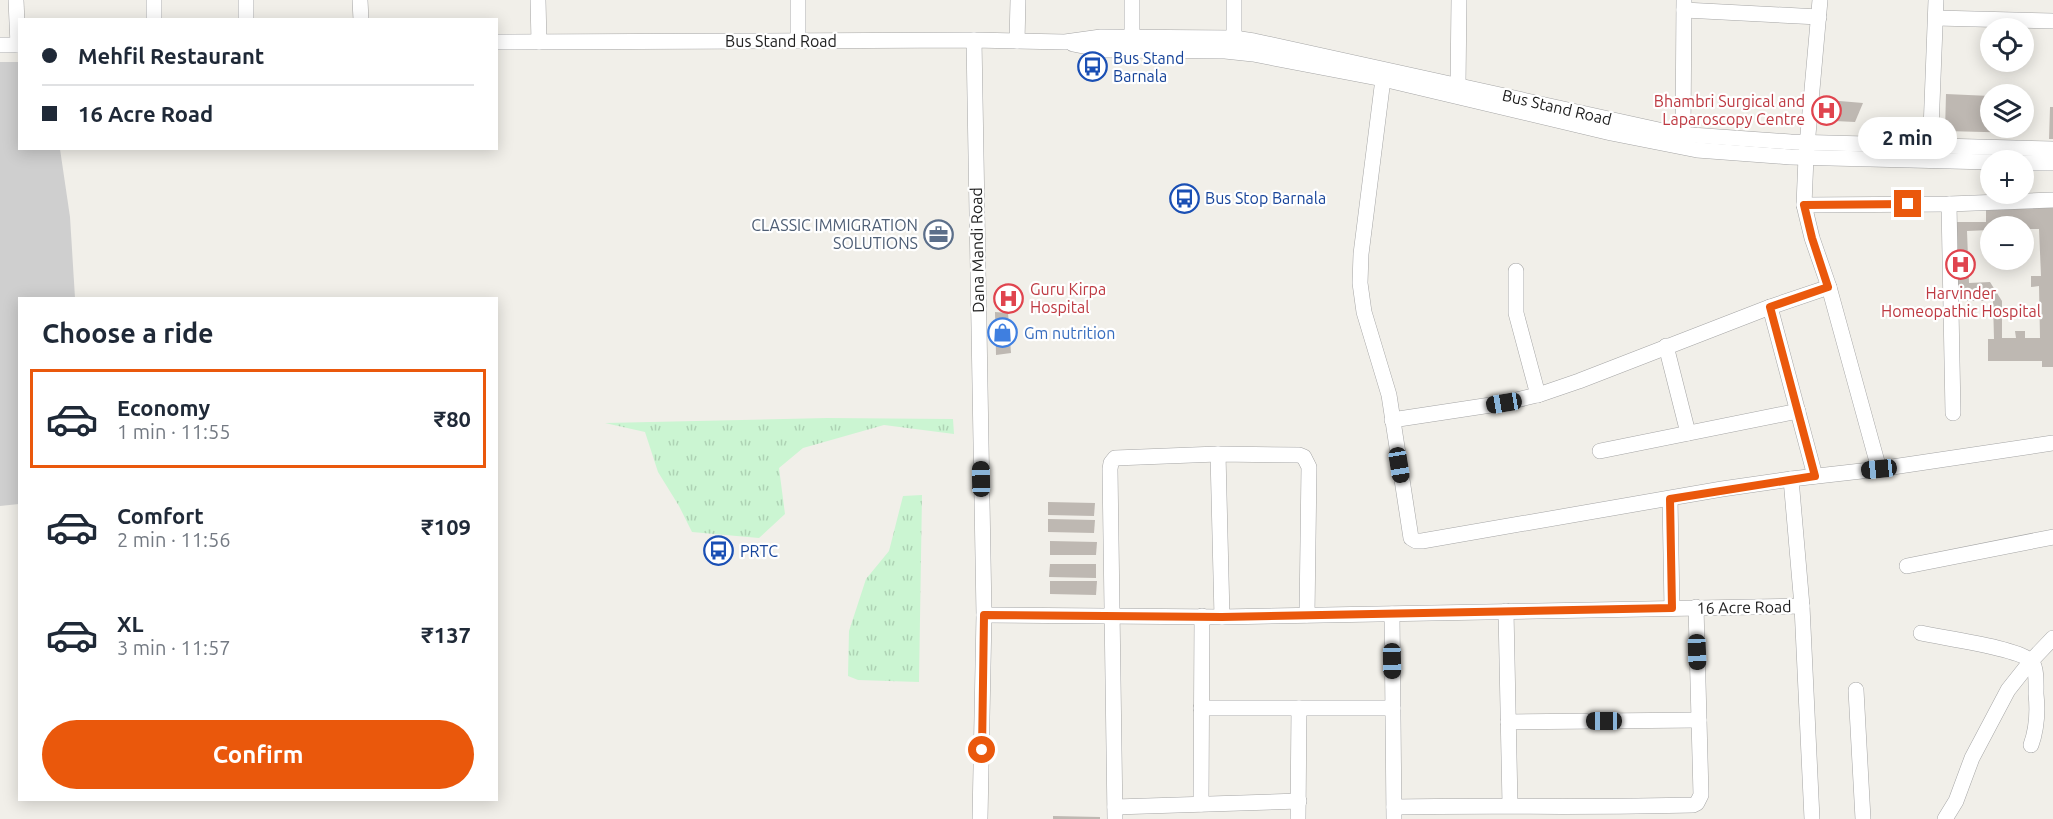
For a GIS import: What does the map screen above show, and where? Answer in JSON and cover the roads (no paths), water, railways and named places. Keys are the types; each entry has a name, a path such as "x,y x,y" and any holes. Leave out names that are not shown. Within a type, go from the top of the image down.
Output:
{"street":[{"path":"16,0 18,30"},
{"path":"154,0 154,18"},
{"path":"246,0 246,18"},
{"path":"360,0 361,18"},
{"path":"538,0 539,42"},
{"path":"798,0 798,41"},
{"path":"1017,41 1018,0"},
{"path":"1132,0 1132,37"},
{"path":"1234,0 1234,38"},
{"path":"1458,85 1459,0"},
{"path":"1820,0 1804,205 1879,469"},
{"path":"1930,153 1936,0"},
{"path":"1683,135 1684,5 1819,17"},
{"path":"1936,18 2053,21"},
{"name":"Bus Stand Road","path":"498,42 974,40 1065,42 1101,37 1234,38 1254,41 1669,146 1697,150 1930,153 2053,149"},
{"name":"Dana Mandi Road","path":"974,40 984,615 980,819"},
{"name":"Bus Stand Road","path":"1065,42 1103,50 1226,51 1253,54 1458,85 1683,135 1807,150"},
{"path":"0,45 18,45"},
{"path":"1384,74 1361,254 1360,283 1364,312 1389,395 1409,533 1416,541 1791,479 1879,469 2053,443"},
{"name":"Bus Stand Road","path":"1930,153 1980,160"},
{"path":"2034,163 2053,163"},
{"path":"1804,205 1949,204 2053,200"},
{"path":"1949,204 1953,413"},
{"path":"1516,272 1516,313 1538,395"},
{"path":"1392,420 1504,403 1538,395 1828,287"},
{"path":"1770,307 1815,476"},
{"path":"1666,346 1688,433"},
{"path":"1600,451 1798,411"},
{"path":"1218,454 1222,617"},
{"path":"1299,801 1201,804 1115,813 1111,463 1115,458 1121,457 1218,454 1299,455 1304,457 1307,461 1307,615"},
{"name":"16 Acre Road","path":"984,615 1222,617 1802,606 1791,479"},
{"path":"1670,499 1672,608"},
{"path":"1907,566 2053,537"},
{"path":"1802,606 1812,819"},
{"path":"1392,614 1394,813 1510,805 1615,807 1693,805 1697,803 1701,795 1696,607"},
{"path":"1506,611 1510,805"},
{"path":"1201,804 1202,616"},
{"path":"1921,633 2013,652 2031,661 2034,667 2037,706 2035,734 2031,745"},
{"path":"1946,819 1956,801 1972,758 2008,690 2053,638"},
{"path":"1856,690 1863,819"},
{"path":"1201,708 1393,708"},
{"path":"1298,819 1299,708"},
{"path":"1508,722 1699,720"}],"place":[{"name":"Bus Stand Barnala","path":"1092,67"},
{"name":"Bhambri Surgical and Laparoscopy Centre","path":"1826,110"},
{"name":"Bus Stop Barnala","path":"1184,198"},
{"name":"CLASSIC IMMIGRATION SOLUTIONS","path":"939,234"},
{"name":"Harvinder Homeopathic Hospital","path":"1961,265"},
{"name":"Guru Kirpa Hospital","path":"1009,298"},
{"name":"Gm nutrition","path":"1003,333"},
{"name":"PRTC","path":"719,551"}]}
